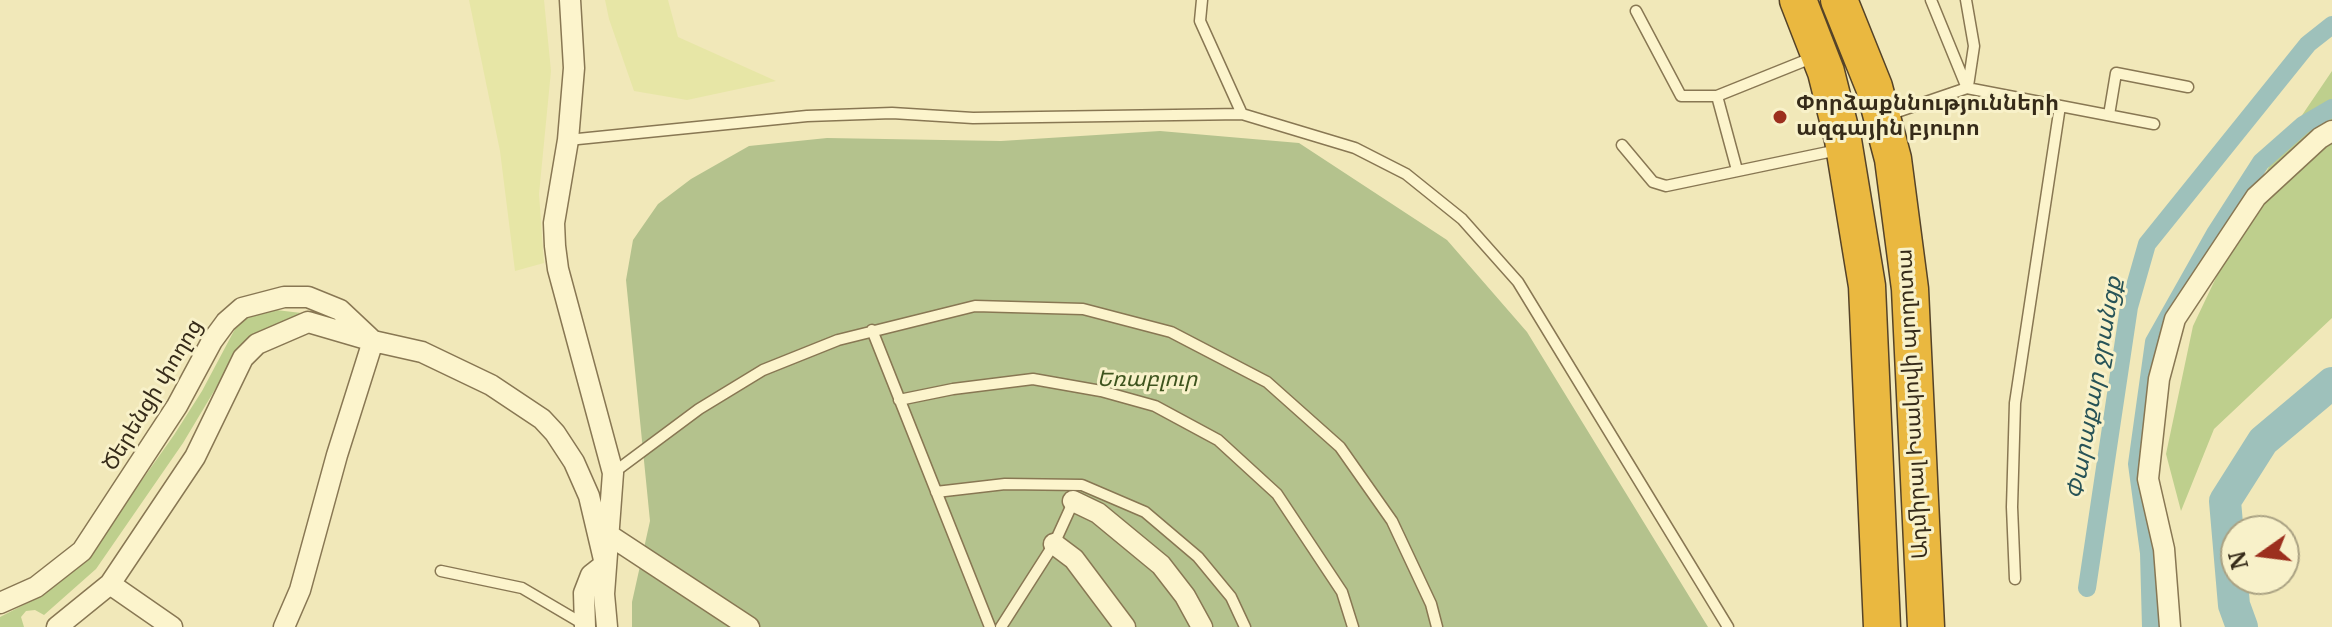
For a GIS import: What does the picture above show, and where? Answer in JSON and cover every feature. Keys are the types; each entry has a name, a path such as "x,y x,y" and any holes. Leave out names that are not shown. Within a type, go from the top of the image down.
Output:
{"highway":[{"name":"Ադմիրալ Իսակովի պողոտա","path":"1798,0 1822,63 1845,149 1867,286 1882,627"},
{"name":"Ադմիրալ Իսակովի պողոտա","path":"1839,0 1883,117 1893,159 1910,289 1926,627"},
{"path":"1822,63 1863,60"}],"street":[{"path":"570,0 574,68 568,140 554,223 555,246 558,269 613,473 605,564 607,627"},
{"path":"2170,627 2164,549 2148,479 2159,379 2175,319 2256,197 2320,138 2332,131"},
{"name":"Ծերենցի փողոց","path":"0,603 36,587 82,551 177,406 212,341 226,322 242,308 284,297 308,297 340,310 373,341"},
{"path":"57,627 110,584 195,457 243,358 257,344 308,322 422,352 491,385 542,419 565,447 589,496 605,564"},
{"path":"284,627 300,590 337,455 373,341"},
{"path":"1077,493 1161,565 1185,596 1202,627"},
{"path":"609,535 749,627"},
{"path":"1054,544 1074,559 1125,627"},
{"path":"585,626 584,593 591,575 605,564"},
{"path":"110,584 172,627"}],"lane":[{"path":"1202,0 1200,21 1242,114"},
{"path":"1931,0 1967,88"},
{"path":"1966,0 1974,46 1967,88"},
{"path":"1636,11 1681,96 1717,96 1822,63"},
{"path":"2109,115 2116,73 2188,87"},
{"path":"1883,117 1967,88 2154,124"},
{"path":"1717,96 1737,170"},
{"path":"2015,579 2012,507 2015,403 2060,106"},
{"path":"568,140 807,116 892,113 973,118 1242,114 1355,148 1406,174 1462,219 1518,282 1728,627"},
{"path":"1622,145 1659,186 1845,149"},
{"path":"613,473 699,409 763,370 838,340 975,306 1083,309 1171,332 1267,382 1340,447 1392,521 1431,604 1437,627"},
{"path":"872,330 990,627"},
{"path":"899,400 953,389 1033,379 1101,391 1155,406 1218,440 1277,494 1342,592 1353,627"},
{"path":"936,492 1005,484 1077,493 1145,512 1198,557 1231,597 1245,627"},
{"path":"1001,627 1054,544 1077,493"},
{"path":"441,571 522,588 585,626"}],"shaded area":[{"path":"469,0 544,0 551,71 539,194 544,263 515,271 500,151"},
{"path":"605,0 668,0 678,37 776,81 687,100 634,91"}],"green space":[{"path":"2332,71 2332,318 2214,429 2181,511 2166,454 2193,326 2273,158"},
{"name":"Եռաբլուր","path":"1160,131 1299,143 1447,240 1527,332 1708,627 632,627 632,602 650,521 626,280 633,240 658,204 691,179 749,146 827,138 1001,141"},
{"path":"276,310 327,316 235,356 183,443 96,569 44,615 35,610 26,611 21,617 24,627 0,627 0,617 41,596 103,535 174,435 235,329 248,316"}],"waterway":[{"name":"Փարաքար ջրանցք","path":"2087,588 2129,307 2147,244 2308,44 2332,25"},
{"path":"2151,627 2149,553 2137,464 2154,342 2216,232 2261,162 2303,125 2332,108"},
{"path":"2242,627 2234,605 2225,501 2263,441 2332,383"}],"place":[{"name":"Փորձաքննությունների ազգային բյուրո","path":"1780,117"}]}
